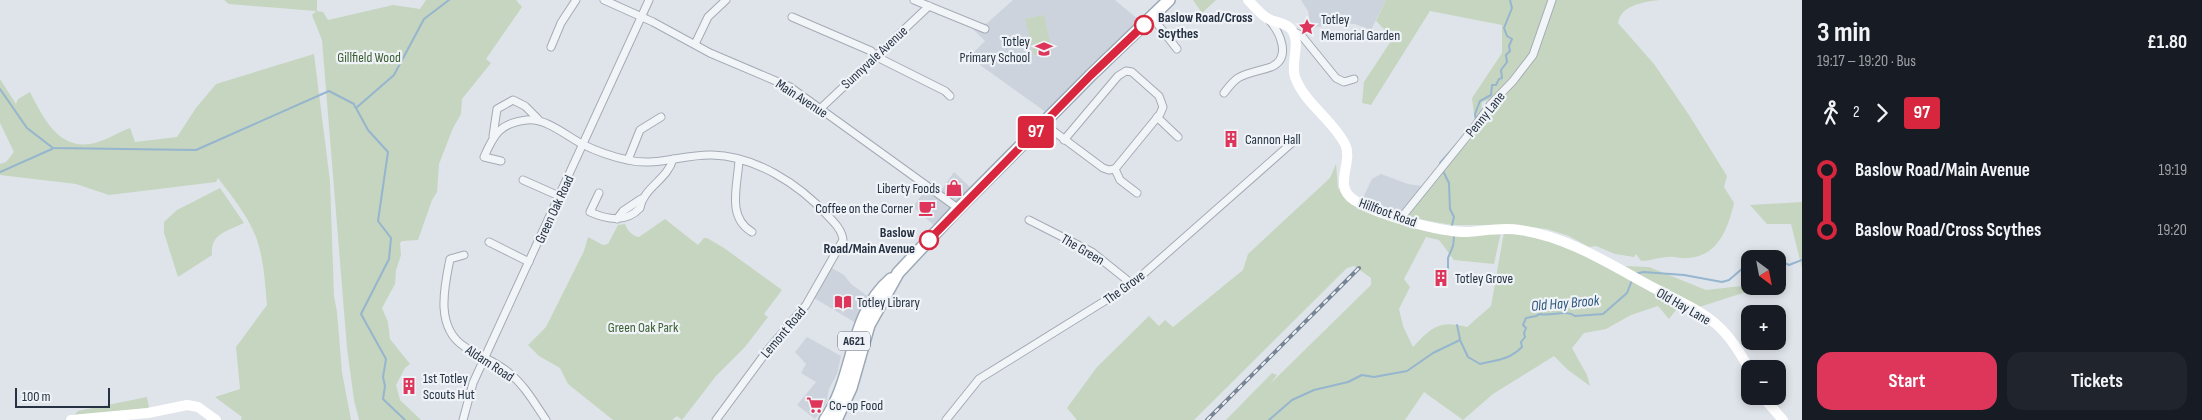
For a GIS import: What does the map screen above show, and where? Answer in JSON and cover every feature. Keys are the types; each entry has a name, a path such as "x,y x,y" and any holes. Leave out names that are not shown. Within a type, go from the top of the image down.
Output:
{"main road":[{"name":"A621","path":"829,420 851,388 869,325 898,273 1091,75 1169,0"}],"street":[{"path":"550,47 576,0"},
{"name":"Main Avenue","path":"604,0 710,53 784,84 959,209"},
{"name":"Green Oak Road","path":"463,420 473,383 649,0"},
{"path":"695,44 708,17 726,0"},
{"path":"914,0 985,29"},
{"path":"1224,92 1238,78 1272,66 1278,61 1282,50 1282,40 1275,26 1248,0"},
{"name":"Penny Lane","path":"1401,218 1490,105 1513,81 1533,55 1552,0"},
{"name":"Sunnyvale Avenue","path":"820,109 928,6"},
{"path":"792,17 871,51 875,56 945,91 950,96"},
{"path":"1152,17 1176,49"},
{"path":"1267,18 1282,23 1301,35 1336,78 1344,82 1354,79"},
{"name":"Hillfoot Road","path":"1292,31 1296,42 1293,65 1296,78 1304,94 1346,148 1343,184 1350,197 1360,203 1424,225 1465,232 1517,229 1541,234 1569,243 1602,260"},
{"path":"1044,124 1064,140 1102,168 1115,169 1157,118 1163,107 1160,96 1134,73 1126,71 1118,76 1064,140"},
{"path":"501,161 484,157 493,136 497,109 513,100 525,106 538,119 584,145 628,160 649,162 709,155 739,160 735,195 737,217 752,232"},
{"path":"628,160 640,130 661,117"},
{"path":"1157,118 1178,137"},
{"path":"493,136 511,124 538,119"},
{"name":"The Grove","path":"946,420 982,377 1132,284 1294,141"},
{"path":"599,193 590,212 612,219 634,214 640,208 642,200 666,174 673,159"},
{"name":"Lemont Road","path":"716,420 767,351 806,305 843,240 842,234 834,222 806,194 775,174 739,160"},
{"path":"1115,169 1120,180 1137,193"},
{"path":"523,180 559,196"},
{"name":"The Green","path":"1029,220 1092,252 1132,284"},
{"path":"489,242 529,262"},
{"name":"Aldam Road","path":"464,255 450,259 444,294 446,322 451,334 461,344 509,372 520,383 546,420"},
{"name":"Old Hay Lane","path":"1602,260 1712,321 1735,344 1744,360"},
{"path":"71,420 148,413 187,405 198,407 216,420"},
{"path":"1770,405 1783,420"}],"shaded area":[{"name":"Totley Primary School","path":"1013,0 1115,0 1139,20 1047,113 969,57 985,41 974,30 984,23 986,24"},
{"path":"1301,0 1386,0 1371,30 1355,24 1344,23 1311,28 1308,11"},
{"path":"954,172 973,190 936,227 913,207 925,190 936,198"},
{"path":"1381,174 1408,184 1421,186 1422,188 1399,215 1362,200 1372,179"},
{"path":"832,268 844,275 851,284 869,297 856,323 814,298"},
{"path":"807,337 841,356 837,374 829,389 826,403 815,419 797,405 816,382 801,373 806,364 795,352"}],"green space":[{"name":"Gillfield Wood","path":"224,0 317,0 317,11 323,12 328,20 393,5 420,9 426,0 516,0 522,7 486,59 491,63 462,99 461,114 453,128 439,164 437,192 432,200 418,240 402,241 400,243 401,255 396,270 395,284 382,308 388,322 390,339 410,364 405,368 396,385 400,400 421,420 359,420 354,400 347,348 322,40 312,15 316,11 229,4"},
{"path":"1193,0 1216,0 1202,13"},
{"path":"1386,0 1548,0 1531,53 1492,99 1482,102 1481,113 1475,122 1472,98 1502,53 1502,25 1430,11 1371,105 1362,103 1364,82 1393,38 1376,21"},
{"path":"1556,0 1659,0 1640,3 1628,8 1620,17 1618,23 1654,64 1727,176 1724,187 1734,203 1732,213 1720,240 1707,252 1688,258 1665,257 1641,261 1636,254 1634,257 1615,254 1596,246 1589,247 1569,236 1547,229 1509,225 1452,225 1412,218 1409,215 1409,209 1472,138 1494,107 1519,80 1538,50"},
{"path":"1044,15 1052,52 1034,55 1025,19"},
{"path":"314,54 330,181 334,296 342,372 351,420 241,420 242,417 215,397 240,389 236,347 267,305 263,264 257,240 250,224 235,200 218,178 216,182 109,195 76,184 0,175 0,164 6,162 14,152 0,123 0,79 16,104 18,99 30,92 52,128 68,141 78,144 95,143 130,128 135,142 177,137 196,108 216,84"},
{"path":"1336,164 1338,188 1351,204 1430,231 1501,232 1494,264 1454,260 1439,240 1426,237 1404,279 1410,287 1399,309 1403,326 1413,347 1426,334 1437,327 1449,324 1467,327 1491,306 1504,232 1544,238 1577,252 1679,306 1669,319 1658,306 1631,315 1606,329 1584,333 1572,348 1587,375 1590,386 1568,370 1554,356 1493,394 1463,420 1424,392 1405,420 1226,420 1272,373 1277,375 1271,383 1371,285 1371,278 1354,266 1347,268 1194,420 1077,420 1067,408 1097,367 1149,316 1159,326 1165,320 1173,327 1243,270 1248,254 1330,178"},
{"path":"220,188 244,223 221,234 214,242 212,255 178,277 164,233 164,222 177,210"},
{"path":"1802,202 1802,268 1791,224 1767,224 1750,205"},
{"name":"Green Oak Park","path":"665,219 698,245 704,238 707,238 724,248 782,290 764,314 768,317 745,347 716,376 682,420 677,416 672,420 613,420 568,384 560,368 539,356 528,345 546,327 584,251 588,237 603,245 608,244 618,225 625,224 630,232 639,237"},
{"path":"1625,266 1649,267 1706,290 1741,286 1741,294 1696,308"},
{"path":"147,397 149,408 73,416 78,411"}],"waterway":[{"path":"405,420 383,399 385,386 383,377 386,359 361,314 389,259 391,238 378,221 388,152 368,130 356,108 394,75 424,19 449,0"},
{"path":"1476,119 1475,114 1480,101 1491,95 1492,85 1496,85 1499,79 1502,78 1501,70 1507,62 1506,55 1510,51 1509,46 1512,39 1507,36 1504,28 1512,8 1510,0"},
{"path":"0,89 27,128 53,148 196,150 329,91 354,104 355,107"},
{"path":"1440,163 1457,144"},
{"path":"0,172 52,149"},
{"path":"1443,171 1449,183 1450,209 1454,217 1452,225"},
{"path":"1448,268 1448,258 1453,246 1454,237"},
{"name":"Old Hay Brook","path":"1786,264 1789,265 1802,260"},
{"name":"Old Hay Brook","path":"1635,274 1643,272 1684,275 1722,282 1729,280 1741,270"},
{"name":"Old Hay Brook","path":"1269,420 1292,400 1314,390 1348,382 1362,375 1374,377 1407,371 1433,353 1460,340 1468,357 1480,364 1507,357 1522,347 1521,342 1525,337 1526,328 1523,325 1526,318 1540,314 1567,313 1575,316 1603,314 1627,293 1632,280"},
{"path":"1457,325 1460,339"}],"railway":[{"path":"1207,420 1359,268"}],"bus line":[{"name":"97","path":"929,240 1091,75 1144,25"}],"place":[{"name":"Baslow Road/Cross Scythes","path":"1144,25"},
{"name":"Totley Memorial Garden","path":"1307,27"},
{"name":"Totley Primary School","path":"1044,49"},
{"name":"Cannon Hall","path":"1231,139"},
{"name":"Liberty Foods","path":"954,188"},
{"name":"Coffee on the Corner","path":"927,208"},
{"name":"Baslow Road/Main Avenue","path":"929,240"},
{"name":"Totley Grove","path":"1441,278"},
{"name":"Totley Library","path":"843,302"},
{"name":"1st Totley Scouts Hut","path":"409,386"},
{"name":"Co-op Food","path":"815,405"}]}
